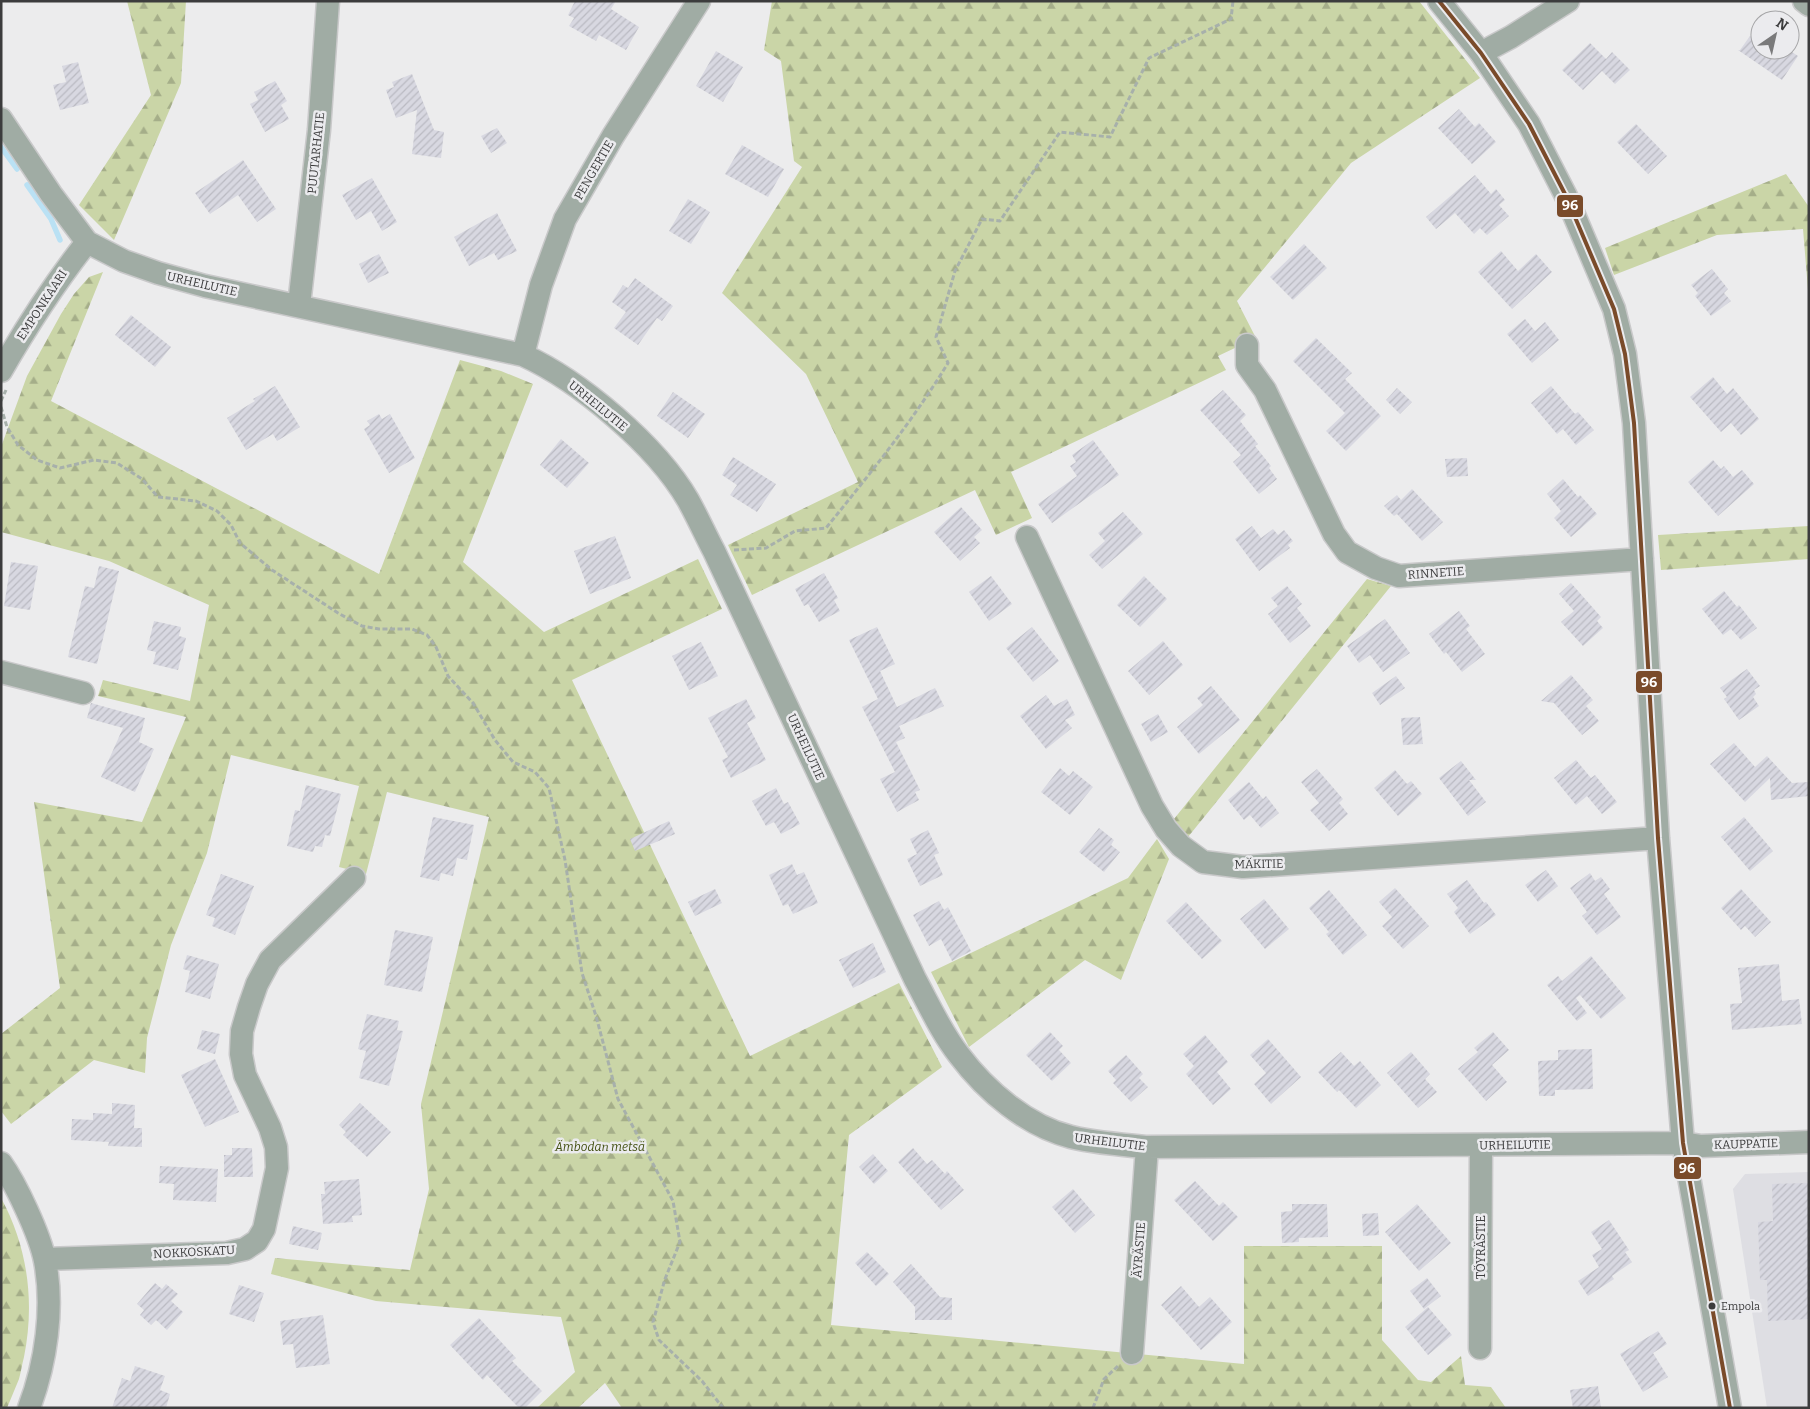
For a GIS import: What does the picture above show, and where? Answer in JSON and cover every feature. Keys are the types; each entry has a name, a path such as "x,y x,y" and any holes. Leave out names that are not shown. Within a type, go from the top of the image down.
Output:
{"street":[{"name":"PUUTARHATIE","path":"300,305 319,130 328,1"},
{"name":"PENGERTIE","path":"523,354 541,285 565,219 613,136 699,1"},
{"path":"1439,1 1481,53 1528,124 1558,180 1614,310 1625,354 1633,415 1658,838 1683,1143 1730,1408"},
{"path":"1481,53 1511,37 1568,1"},
{"path":"1804,1 1809,5"},
{"name":"URHEILUTIE","path":"1,119 51,194 87,242 124,261 205,286 523,354 542,363 577,388 636,437 664,467 687,499 714,551 937,1022 958,1055 1002,1102 1034,1122 1070,1137 1104,1143 1147,1147 1683,1143"},
{"name":"EMPONKAARI","path":"5,377 31,318 63,272 87,242"},
{"name":"RINNETIE","path":"1247,345 1247,365 1265,390 1334,534 1347,552 1376,568 1399,576 1642,559"},
{"name":"MÄKITIE","path":"1027,537 1152,806 1166,829 1181,846 1204,862 1243,867 1658,838"},
{"path":"1,672 83,693"},
{"name":"NOKKOSKATU","path":"45,1259 227,1253 245,1249 257,1241 264,1229 277,1168 276,1147 270,1128 245,1075 241,1054 242,1031 257,984 270,960 354,878"},
{"name":"KAUPPATIE","path":"1683,1143 1700,1146 1809,1142"},
{"name":"TÖYRÄSTIE","path":"1480,1348 1481,1145"},
{"name":"ÄYRÄSTIE","path":"1132,1353 1147,1147"},
{"path":"1,1163 20,1197 45,1259 49,1291 42,1363 29,1408"}],"path":[{"path":"714,551 766,548 794,531 826,528 925,400 948,363 936,337 955,271 982,219 1000,221 1060,132 1110,137 1149,58 1231,19 1233,1"},
{"path":"1,401 5,377"},
{"path":"1,407 7,427 18,445 37,460 60,468 94,460 117,463 142,479 158,497 196,501 217,511 231,525 240,543 272,570 338,613 362,626 380,629 412,629 427,635 436,647 448,676 473,703 495,740 513,762 535,772 549,788 565,860 582,973 596,1016 618,1100 673,1201 680,1242 665,1279 653,1322 659,1340 702,1381 723,1408"},
{"path":"1093,1408 1104,1379 1132,1353"}],"shaded area":[{"name":"Empola","path":"1809,1172 1809,1408 1767,1408 1733,1189 1745,1174"}],"green space":[{"path":"127,1 186,1 181,83 114,240 79,205 151,95"},
{"path":"772,1 1419,1 1480,78 1351,163 1237,301 1256,338 1218,356 1226,370 1011,472 1032,518 996,535 975,490 752,595 728,545 858,482 806,374 722,293 802,167 794,161 781,61 764,50"},
{"path":"1786,174 1809,207 1809,302 1803,229 1717,235 1614,275 1605,248"},
{"name":"Ämbodan metsä","path":"103,272 51,401 379,574 460,360 501,371 533,384 463,562 544,632 698,559 722,609 572,680 750,1056 899,983 942,1067 849,1135 831,1325 1244,1364 1244,1246 1382,1246 1382,1340 1418,1380 1431,1382 1461,1356 1465,1385 1491,1387 1506,1408 622,1408 605,1383 578,1408 537,1408 575,1372 561,1317 376,1301 271,1274 275,1258 410,1270 429,1189 421,1104 489,817 387,792 366,874 339,867 359,786 231,755 207,853 171,945 147,1038 145,1073 94,1060 11,1124 1,1111 1,1034 60,988 34,802 142,822 186,717 98,696 103,680 190,701 209,605 109,561 1,532 1,447 27,376 74,294 89,277"},
{"path":"1809,526 1809,559 1661,570 1658,535"},
{"path":"1367,579 1391,586 1188,837 1174,819"},
{"path":"1157,839 1169,859 1121,980 1085,960 969,1047 931,972 1128,878"},
{"path":"1,1198 18,1236 27,1276 29,1296 29,1316 24,1357 19,1379 7,1408 1,1408"}],"building":[{"path":"575,1 616,1 611,9 639,27 626,50 599,35 596,41 569,26 574,18 568,15"},
{"path":"1750,36 1750,58 1738,50 1740,50"},
{"path":"1590,43 1606,59 1612,52 1630,70 1615,84 1602,71 1583,90 1562,70"},
{"path":"716,51 743,67 723,102 696,86"},
{"path":"1753,60 1795,60 1782,80"},
{"path":"78,62 89,103 60,110 53,85 66,82 62,66"},
{"path":"412,74 434,130 444,132 441,158 412,154 417,110 396,118 386,90 394,87 392,82"},
{"path":"275,81 287,101 281,105 289,119 265,132 250,104 258,100 254,92"},
{"path":"1459,109 1475,127 1479,123 1496,142 1472,164 1438,128"},
{"path":"1636,124 1667,156 1648,174 1617,142"},
{"path":"497,128 507,143 491,153 481,136"},
{"path":"742,145 784,169 768,197 725,174"},
{"path":"243,160 276,209 257,222 238,195 210,214 195,193"},
{"path":"1475,175 1491,194 1496,189 1505,200 1499,205 1509,216 1487,235 1480,228 1474,234 1455,213 1436,229 1426,217"},
{"path":"372,178 397,222 382,231 371,211 356,220 342,195"},
{"path":"688,199 710,212 691,244 669,231"},
{"path":"497,213 517,251 498,260 494,253 469,266 454,237"},
{"path":"1304,244 1327,268 1293,300 1270,277"},
{"path":"1501,251 1518,271 1536,254 1552,272 1512,309 1478,272"},
{"path":"379,254 389,273 368,283 359,264"},
{"path":"1712,269 1728,289 1724,293 1731,301 1711,316 1695,296 1698,293 1691,285"},
{"path":"635,278 673,306 662,321 657,318 638,345 614,328 626,312 612,302 623,285 628,288"},
{"path":"131,315 171,347 155,367 115,335"},
{"path":"1525,319 1535,331 1545,322 1559,340 1532,363 1507,334"},
{"path":"1316,338 1352,373 1345,379 1381,416 1346,451 1326,431 1345,413 1293,361"},
{"path":"1713,377 1727,394 1733,388 1759,419 1741,435 1731,423 1721,432 1690,397"},
{"path":"275,386 300,427 277,441 273,434 246,450 227,418"},
{"path":"1551,386 1575,414 1578,412 1594,430 1576,445 1563,429 1557,434 1531,403"},
{"path":"1397,388 1412,402 1400,414 1386,400"},
{"path":"1223,390 1246,415 1240,421 1258,444 1255,446 1271,466 1269,468 1277,479 1259,494 1233,462 1241,455 1200,410"},
{"path":"673,392 705,414 688,438 657,416"},
{"path":"379,414 382,419 390,414 415,458 389,473 364,429 370,425 367,421"},
{"path":"561,439 589,463 567,488 540,465"},
{"path":"1093,440 1119,475 1052,523 1038,504 1077,476 1070,466 1076,462 1072,455"},
{"path":"733,457 776,484 757,512 730,495 737,485 722,475"},
{"path":"1467,458 1468,476 1447,477 1445,459"},
{"path":"1713,460 1721,469 1724,466 1733,477 1742,470 1754,484 1718,516 1688,482"},
{"path":"1563,479 1578,497 1580,495 1597,514 1571,537 1554,518 1561,511 1547,494"},
{"path":"1412,489 1443,522 1422,541 1397,514 1394,516 1384,506 1397,495 1401,500"},
{"path":"961,507 982,530 974,537 980,543 960,561 934,532"},
{"path":"1123,512 1143,534 1102,569 1089,555 1105,541 1098,533"},
{"path":"1252,526 1261,538 1273,529 1278,535 1284,530 1293,541 1288,545 1290,548 1259,571 1235,539"},
{"path":"615,536 631,578 590,594 574,551"},
{"path":"11,562 38,566 30,610 4,606"},
{"path":"99,566 119,571 97,664 68,657 85,586 94,588"},
{"path":"824,573 838,598 834,600 840,611 819,622 808,604 804,606 795,589"},
{"path":"991,576 1012,604 989,621 969,592"},
{"path":"1144,576 1167,599 1140,627 1117,605"},
{"path":"1571,583 1601,617 1597,621 1603,628 1583,646 1561,622 1574,611 1559,594"},
{"path":"1287,586 1302,604 1297,608 1311,626 1290,643 1268,614 1278,606 1271,598"},
{"path":"1724,591 1737,607 1739,605 1757,628 1741,640 1731,629 1723,635 1702,609"},
{"path":"1459,611 1470,626 1466,629 1485,654 1462,672 1446,652 1444,654 1429,634"},
{"path":"1385,619 1410,653 1383,672 1370,655 1359,663 1347,646"},
{"path":"154,621 181,627 179,636 186,638 178,670 153,664 156,652 147,650"},
{"path":"877,627 895,664 880,671 897,707 935,688 944,706 899,726 905,738 896,742 920,790 915,792 919,800 897,812 880,779 895,772 862,707 878,699 849,640"},
{"path":"1032,627 1059,661 1033,682 1006,648"},
{"path":"1163,641 1183,665 1149,695 1128,671"},
{"path":"701,642 718,676 689,690 672,656"},
{"path":"1747,669 1760,686 1754,690 1756,694 1753,697 1759,706 1739,720 1724,699 1727,697 1720,688"},
{"path":"1571,675 1593,700 1586,706 1599,721 1582,735 1554,703 1541,701"},
{"path":"1396,676 1405,688 1380,705 1372,693"},
{"path":"1211,686 1240,720 1199,754 1177,727 1203,705 1197,698"},
{"path":"1046,695 1054,706 1067,699 1075,715 1065,720 1072,728 1046,749 1020,716"},
{"path":"746,699 756,718 747,723 766,760 731,778 722,760 728,757 708,718"},
{"path":"91,703 145,718 139,742 154,749 135,792 101,777 123,728 87,718"},
{"path":"1158,714 1168,732 1151,742 1141,724"},
{"path":"1420,717 1423,744 1403,745 1401,718"},
{"path":"1734,743 1755,767 1767,756 1792,783 1809,782 1809,796 1771,800 1770,778 1745,802 1710,764"},
{"path":"1576,760 1591,778 1595,775 1617,802 1602,814 1587,796 1576,805 1554,778"},
{"path":"1461,761 1476,780 1469,780 1486,802 1468,816 1439,778"},
{"path":"1060,768 1069,776 1073,771 1093,787 1070,815 1041,792"},
{"path":"1317,769 1343,799 1339,803 1348,814 1329,831 1310,810 1319,803 1301,782"},
{"path":"1395,770 1407,784 1411,781 1422,794 1398,816 1374,788"},
{"path":"1249,782 1263,799 1266,796 1279,813 1261,828 1250,815 1244,820 1228,800"},
{"path":"306,785 341,794 330,836 325,835 322,847 315,846 313,852 287,846 295,810 300,811"},
{"path":"776,788 784,804 788,802 800,824 781,834 774,822 766,826 752,801"},
{"path":"433,817 474,825 467,860 457,858 453,876 441,873 439,881 420,877"},
{"path":"1744,817 1773,851 1750,871 1721,837"},
{"path":"669,821 675,834 635,851 630,839"},
{"path":"1099,828 1114,840 1111,845 1120,852 1104,872 1079,852"},
{"path":"928,830 939,853 934,855 943,875 920,886 907,859 917,854 910,839"},
{"path":"792,864 797,875 804,872 818,903 793,914 788,904 783,906 769,875"},
{"path":"1546,870 1558,886 1538,902 1525,885"},
{"path":"1590,873 1595,881 1601,877 1610,889 1604,894 1621,917 1597,935 1582,916 1587,912 1570,888"},
{"path":"221,874 254,886 235,935 212,926 215,918 206,915"},
{"path":"1467,880 1484,903 1486,902 1496,915 1470,934 1454,912 1458,908 1447,894"},
{"path":"1395,888 1429,926 1403,949 1382,926 1392,917 1379,902"},
{"path":"715,889 722,903 695,916 688,902"},
{"path":"1741,889 1771,922 1755,937 1745,926 1741,930 1721,908"},
{"path":"1329,890 1367,935 1343,955 1326,934 1329,932 1309,908"},
{"path":"1264,899 1289,929 1265,949 1240,919"},
{"path":"939,901 944,910 948,907 971,951 952,961 941,939 929,946 913,915"},
{"path":"1186,902 1222,941 1202,959 1166,921"},
{"path":"395,930 433,937 422,992 384,985"},
{"path":"873,943 886,972 853,988 839,960"},
{"path":"187,955 219,964 210,999 185,992 190,971 183,969"},
{"path":"1591,956 1626,998 1601,1019 1580,995 1576,998 1587,1013 1577,1021 1547,985 1558,976 1562,981"},
{"path":"1779,964 1782,1001 1799,999 1802,1024 1732,1030 1730,1004 1742,1003 1738,968"},
{"path":"367,1014 399,1021 397,1030 403,1031 389,1086 359,1078 366,1051 358,1049"},
{"path":"202,1030 220,1034 215,1054 197,1049"},
{"path":"1050,1032 1063,1046 1059,1050 1071,1063 1052,1081 1026,1055"},
{"path":"1493,1032 1509,1050 1492,1065 1507,1082 1486,1101 1458,1069 1478,1052 1474,1048"},
{"path":"1205,1035 1228,1062 1217,1072 1231,1089 1213,1105 1186,1074 1194,1066 1183,1054"},
{"path":"1268,1039 1301,1077 1271,1104 1254,1084 1266,1073 1250,1055"},
{"path":"1592,1049 1593,1089 1555,1090 1555,1096 1539,1096 1538,1061 1558,1060 1558,1050"},
{"path":"1341,1052 1354,1066 1360,1061 1381,1085 1356,1108 1318,1072"},
{"path":"1411,1052 1430,1074 1425,1079 1437,1092 1418,1108 1387,1073"},
{"path":"1126,1055 1143,1074 1139,1078 1148,1087 1131,1102 1113,1083 1116,1080 1108,1071"},
{"path":"215,1059 239,1112 205,1127 181,1075"},
{"path":"112,1103 135,1105 134,1128 142,1128 142,1147 108,1146 109,1142 71,1140 72,1119 93,1120 93,1113 112,1114"},
{"path":"360,1103 391,1132 367,1157 343,1135 346,1132 339,1125"},
{"path":"232,1148 252,1148 253,1177 224,1177 224,1155 232,1155"},
{"path":"913,1148 927,1164 932,1160 945,1174 947,1171 964,1190 941,1210 898,1162"},
{"path":"873,1154 888,1171 874,1184 859,1167"},
{"path":"160,1166 218,1169 216,1202 173,1200 174,1184 159,1183"},
{"path":"359,1179 362,1215 352,1216 353,1222 323,1224 321,1194 325,1194 324,1182"},
{"path":"1195,1181 1219,1206 1223,1202 1238,1217 1213,1241 1174,1200"},
{"path":"1809,1183 1809,1319 1768,1321 1767,1280 1760,1280 1758,1222 1773,1221 1772,1184"},
{"path":"1073,1189 1095,1215 1075,1233 1052,1207"},
{"path":"1292,1204 1327,1204 1328,1237 1299,1238 1299,1242 1282,1243 1281,1212 1292,1211"},
{"path":"1417,1204 1451,1243 1419,1271 1385,1232"},
{"path":"1378,1213 1379,1235 1363,1236 1362,1214"},
{"path":"1609,1220 1629,1250 1625,1252 1632,1262 1612,1276 1614,1279 1588,1296 1578,1281 1599,1267 1592,1255 1602,1249 1591,1232"},
{"path":"293,1226 322,1233 318,1250 289,1244"},
{"path":"867,1252 889,1274 876,1286 855,1263"},
{"path":"911,1264 940,1297 952,1298 952,1320 915,1320 915,1307 893,1282"},
{"path":"1427,1278 1441,1296 1424,1309 1410,1291"},
{"path":"155,1283 162,1289 166,1284 178,1294 171,1301 183,1312 167,1330 156,1320 151,1325 140,1315 144,1310 137,1304"},
{"path":"239,1285 264,1293 254,1322 229,1314"},
{"path":"1181,1286 1199,1307 1210,1297 1232,1322 1201,1350 1161,1305"},
{"path":"1428,1307 1452,1335 1428,1355 1405,1327"},
{"path":"323,1315 330,1364 296,1368 293,1344 283,1345 280,1321"},
{"path":"479,1318 516,1358 512,1361 542,1391 525,1408 519,1408 487,1375 483,1380 450,1345"},
{"path":"1658,1331 1667,1344 1653,1353 1668,1377 1643,1392 1620,1354"},
{"path":"135,1366 165,1376 160,1390 170,1394 166,1408 112,1408 122,1378 130,1381"},
{"path":"1598,1386 1601,1408 1573,1408 1570,1390"}],"waterway":[{"path":"1,147 17,169"},
{"path":"27,185 51,219 60,240"}],"transit line":[{"name":"96","path":"1439,1 1481,53 1529,124 1566,196 1614,309 1625,354 1634,423 1658,838 1683,1143 1730,1408"}],"place":[{"name":"Empola","path":"1712,1306"}]}
